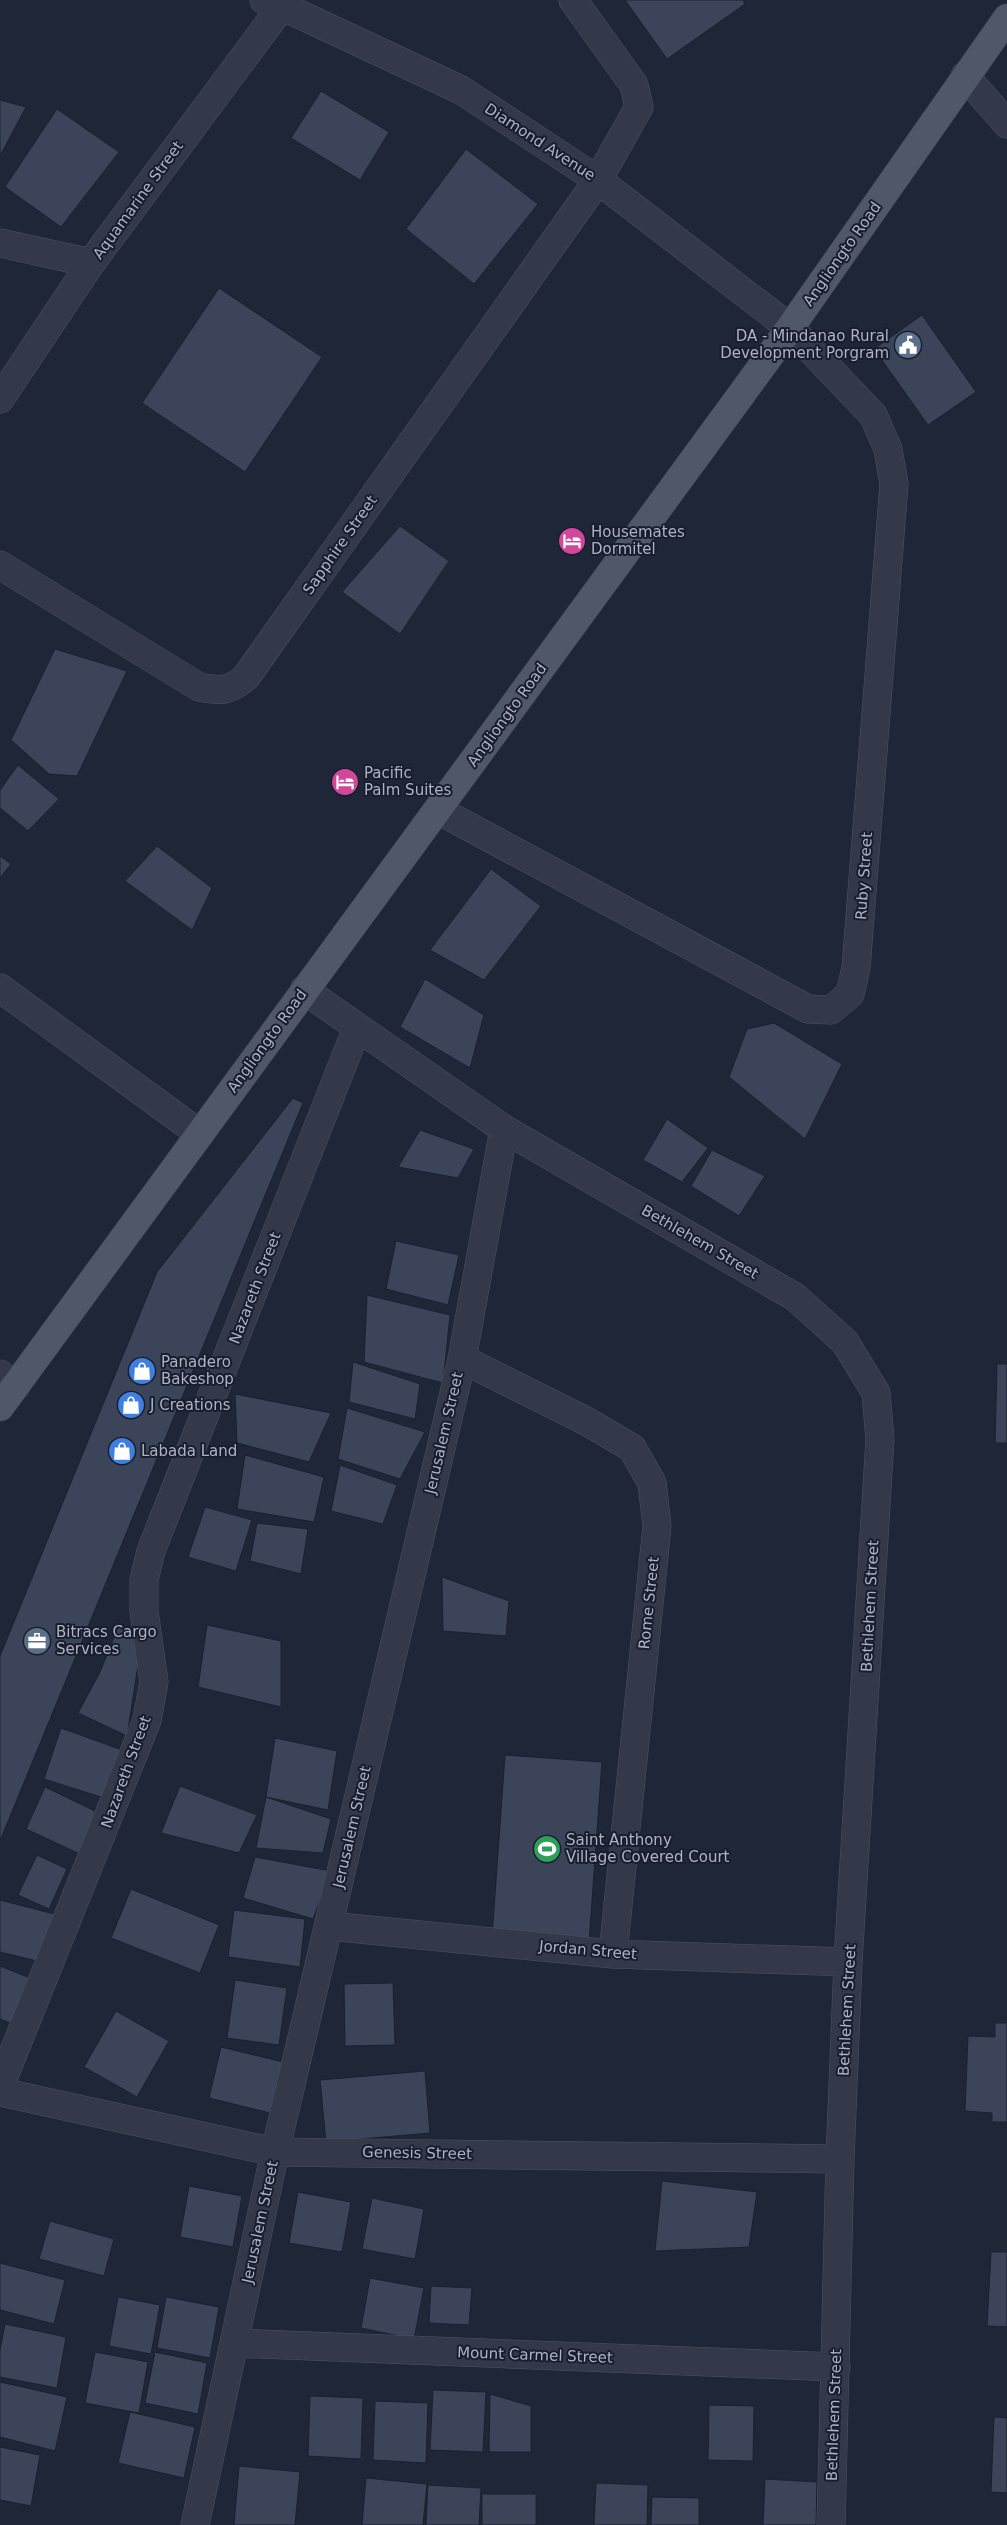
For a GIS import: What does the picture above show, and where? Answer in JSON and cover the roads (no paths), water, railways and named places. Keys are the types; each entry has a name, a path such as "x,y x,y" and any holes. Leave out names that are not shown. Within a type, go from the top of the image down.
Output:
{"main road":[{"name":"Angliongto Road","path":"0,1408 8,1380 200,1134 438,810 790,328 1007,18"}],"street":[{"name":"Sapphire Street","path":"0,565 198,686 217,690 234,687 252,669 598,180 639,106 634,85 573,0"},
{"name":"Diamond Avenue","path":"273,3 461,90 598,180 790,328"},
{"name":"Aquamarine Street","path":"0,399 273,3"},
{"path":"965,76 1007,124"},
{"path":"0,243 92,263"},
{"name":"Ruby Street","path":"438,810 808,1009 831,1010 850,994 856,968 894,484 888,449 873,415 790,328"},
{"path":"0,988 200,1134"},
{"name":"Bethlehem Street","path":"304,990 504,1129 795,1297 845,1342 876,1393 880,1438 848,1962 840,2159 831,2525"},
{"name":"Nazareth Street","path":"0,2086 147,1720 154,1682 144,1611 144,1580 152,1551 357,1028"},
{"name":"Jerusalem Street","path":"195,2525 275,2152 462,1359 504,1129"},
{"name":"Rome Street","path":"462,1359 586,1421 632,1448 652,1483 657,1526 613,1954"},
{"name":"Jordan Street","path":"329,1926 613,1954 848,1962"},
{"name":"Genesis Street","path":"0,2092 275,2152 840,2159"},
{"name":"Mount Carmel Street","path":"234,2343 836,2367"}],"place":[{"name":"DA - Mindanao Rural Development Porgram","path":"908,345"},
{"name":"Housemates Dormitel","path":"572,541"},
{"name":"Pacific Palm Suites","path":"345,782"},
{"name":"Panadero Bakeshop","path":"142,1371"},
{"name":"J Creations","path":"131,1405"},
{"name":"Labada Land","path":"122,1451"},
{"name":"Bitracs Cargo Services","path":"37,1641"},
{"name":"Saint Anthony Village Covered Court","path":"547,1849"}]}
